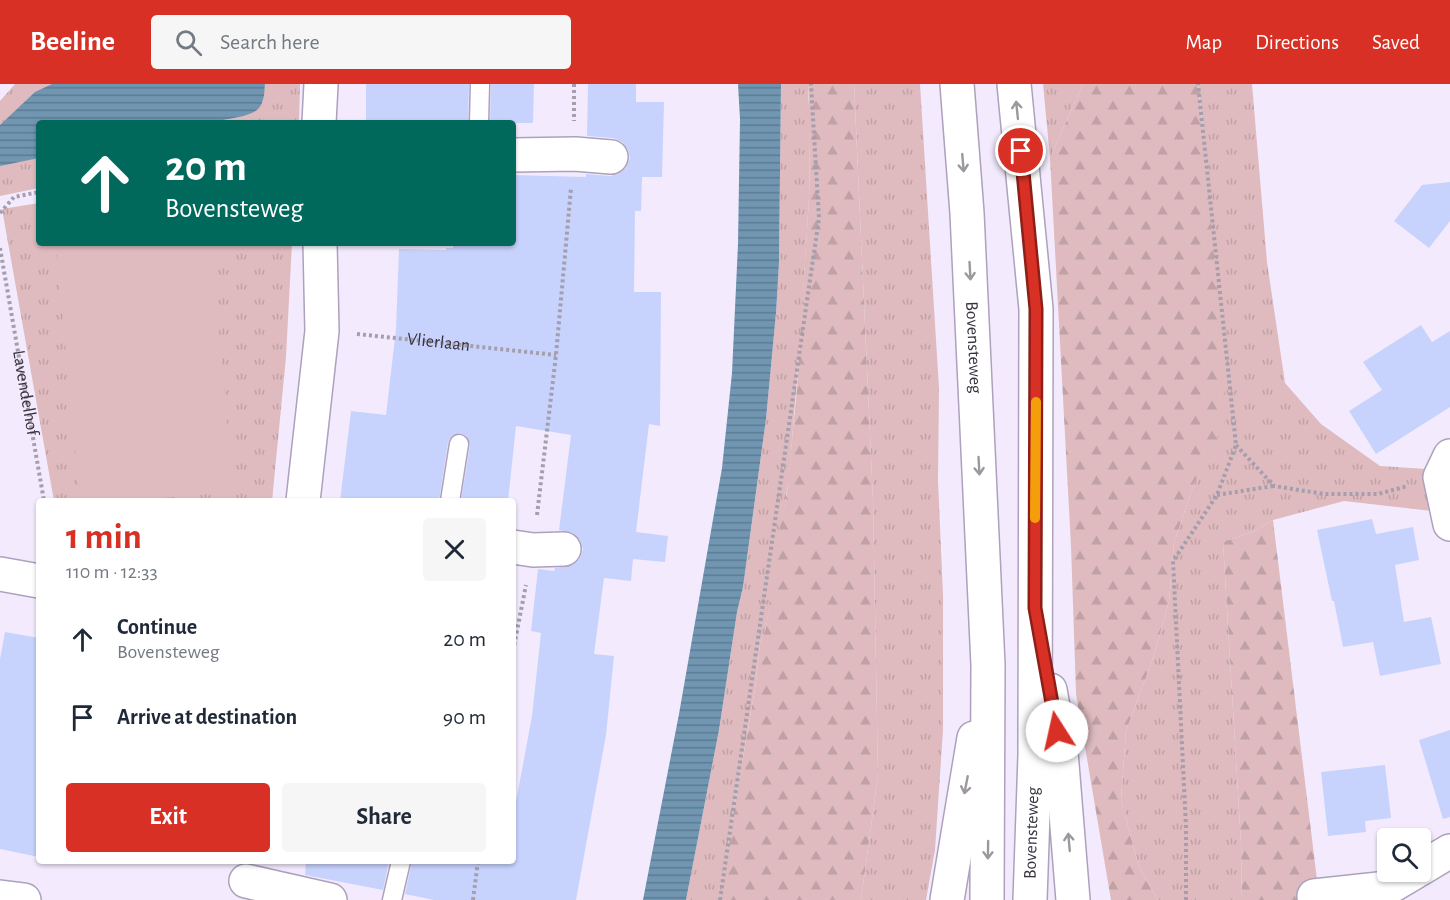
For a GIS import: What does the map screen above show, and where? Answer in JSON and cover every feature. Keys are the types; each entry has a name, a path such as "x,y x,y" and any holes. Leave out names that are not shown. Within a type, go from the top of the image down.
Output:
{"main road":[{"path":"319,120 321,84"},
{"name":"Bovensteweg","path":"957,84 967,213 988,665 987,900"},
{"name":"Bovensteweg","path":"1014,84 1036,309 1035,755 1030,900"},
{"path":"516,155 574,154 611,157"},
{"path":"303,498 322,331 320,246"},
{"path":"1445,467 1450,524"},
{"path":"0,574 36,580"},
{"path":"1035,608 1061,752 1073,900"},
{"path":"947,900 959,820 988,665"},
{"path":"1431,862 1450,851"},
{"path":"246,881 330,900"},
{"path":"1314,896 1388,888 1398,882"},
{"path":"0,897 24,900"}],"lane":[{"path":"479,120 480,84"},
{"path":"450,498 459,444"},
{"path":"392,900 400,864"}],"path":[{"path":"516,638 537,549 574,154 574,84"},
{"path":"720,900 819,218 811,84"},
{"path":"1185,900 1186,827 1173,561 1217,495 1236,445 1198,84"},
{"path":"0,213 14,197 36,193"},
{"name":"Lavendelhof","path":"0,248 43,498"},
{"name":"Vlierlaan","path":"322,331 556,355"},
{"path":"1236,445 1274,486"},
{"path":"1217,495 1274,486 1324,494 1378,494 1445,467"},
{"path":"472,900 478,864"}],"green space":[{"path":"15,84 62,84 41,120 36,120 36,189 0,196 0,101"},
{"path":"265,84 300,84 299,120 200,120 263,102"},
{"path":"781,84 808,84 810,141 801,330 789,477 766,628 760,644 755,689 718,900 686,900 719,730 743,587 766,419 779,263"},
{"path":"808,84 854,84 873,500 878,775 861,900 718,900 755,689 760,644 766,628 778,538 787,492 797,388 809,198"},
{"path":"854,84 920,84 939,388 938,481 943,594 943,730 935,850 926,900 861,900 878,775 873,500"},
{"path":"1043,84 1083,84 1050,158"},
{"path":"1083,84 1198,84 1203,129 1227,418 1195,481 1174,543 1169,601 1154,655 1126,731 1121,800 1139,867 1158,900 1111,900 1076,694 1071,546 1050,158"},
{"path":"1198,84 1252,84 1267,262 1285,383 1321,424 1380,466 1427,469 1424,482 1432,511 1344,501 1273,520 1255,531 1223,542 1241,843 1242,900 1158,900 1139,867 1121,800 1126,731 1154,655 1169,601 1174,543 1195,481 1203,129"},
{"path":"36,203 36,246 292,246 286,357 272,498 53,498 2,209"},
{"path":"56,246 211,246 233,492 161,498 80,498"},
{"path":"1273,520 1318,900 1242,900 1241,843 1223,542 1255,531"}],"water":[{"path":"52,84 265,84 264,98 257,110 242,116 218,120 36,120 36,159 0,166 0,125 35,92"},
{"path":"738,84 781,84 779,263 766,419 743,587 719,730 686,900 643,900 679,714 722,468 732,373 738,244 740,119"}],"building":[{"path":"366,84 469,84 468,120 366,120"},
{"path":"491,84 534,84 533,123 516,123 516,120 490,120"},
{"path":"588,84 636,84 636,102 664,102 662,177 642,177 641,211 635,211 634,292 661,292 660,426 649,424 636,532 668,536 665,562 633,559 631,581 604,578 594,654 614,656 606,735 576,900 434,900 405,894 411,864 516,864 516,802 532,716 541,633 531,631 538,569 554,571 555,568 573,565 580,558 583,549 580,540 573,533 559,530 571,435 516,426 508,498 461,498 470,445 466,436 460,433 451,437 448,442 439,498 340,498 351,411 386,415 396,329 399,249 446,250 453,246 516,246 516,175 610,176 626,168 630,158 622,142 613,138 587,136"},
{"path":"1450,182 1450,221 1429,248 1394,221 1422,185"},
{"path":"1421,325 1432,342 1450,331 1450,407 1376,454 1349,411 1382,390 1363,362"},
{"path":"1372,519 1376,534 1413,527 1419,560 1395,565 1404,622 1431,617 1441,664 1380,676 1373,642 1343,647 1317,530"},
{"path":"5,632 36,637 36,856 0,849 0,659"},
{"path":"1450,730 1450,817 1443,819 1419,740"},
{"path":"1385,765 1391,818 1365,821 1366,832 1328,836 1321,772"},
{"path":"306,864 388,864 383,890 305,875"}],"slow traffic":[{"path":"1035,518 1036,402"}],"route":[{"path":"1021,151 1036,309 1035,608 1057,731"}]}
